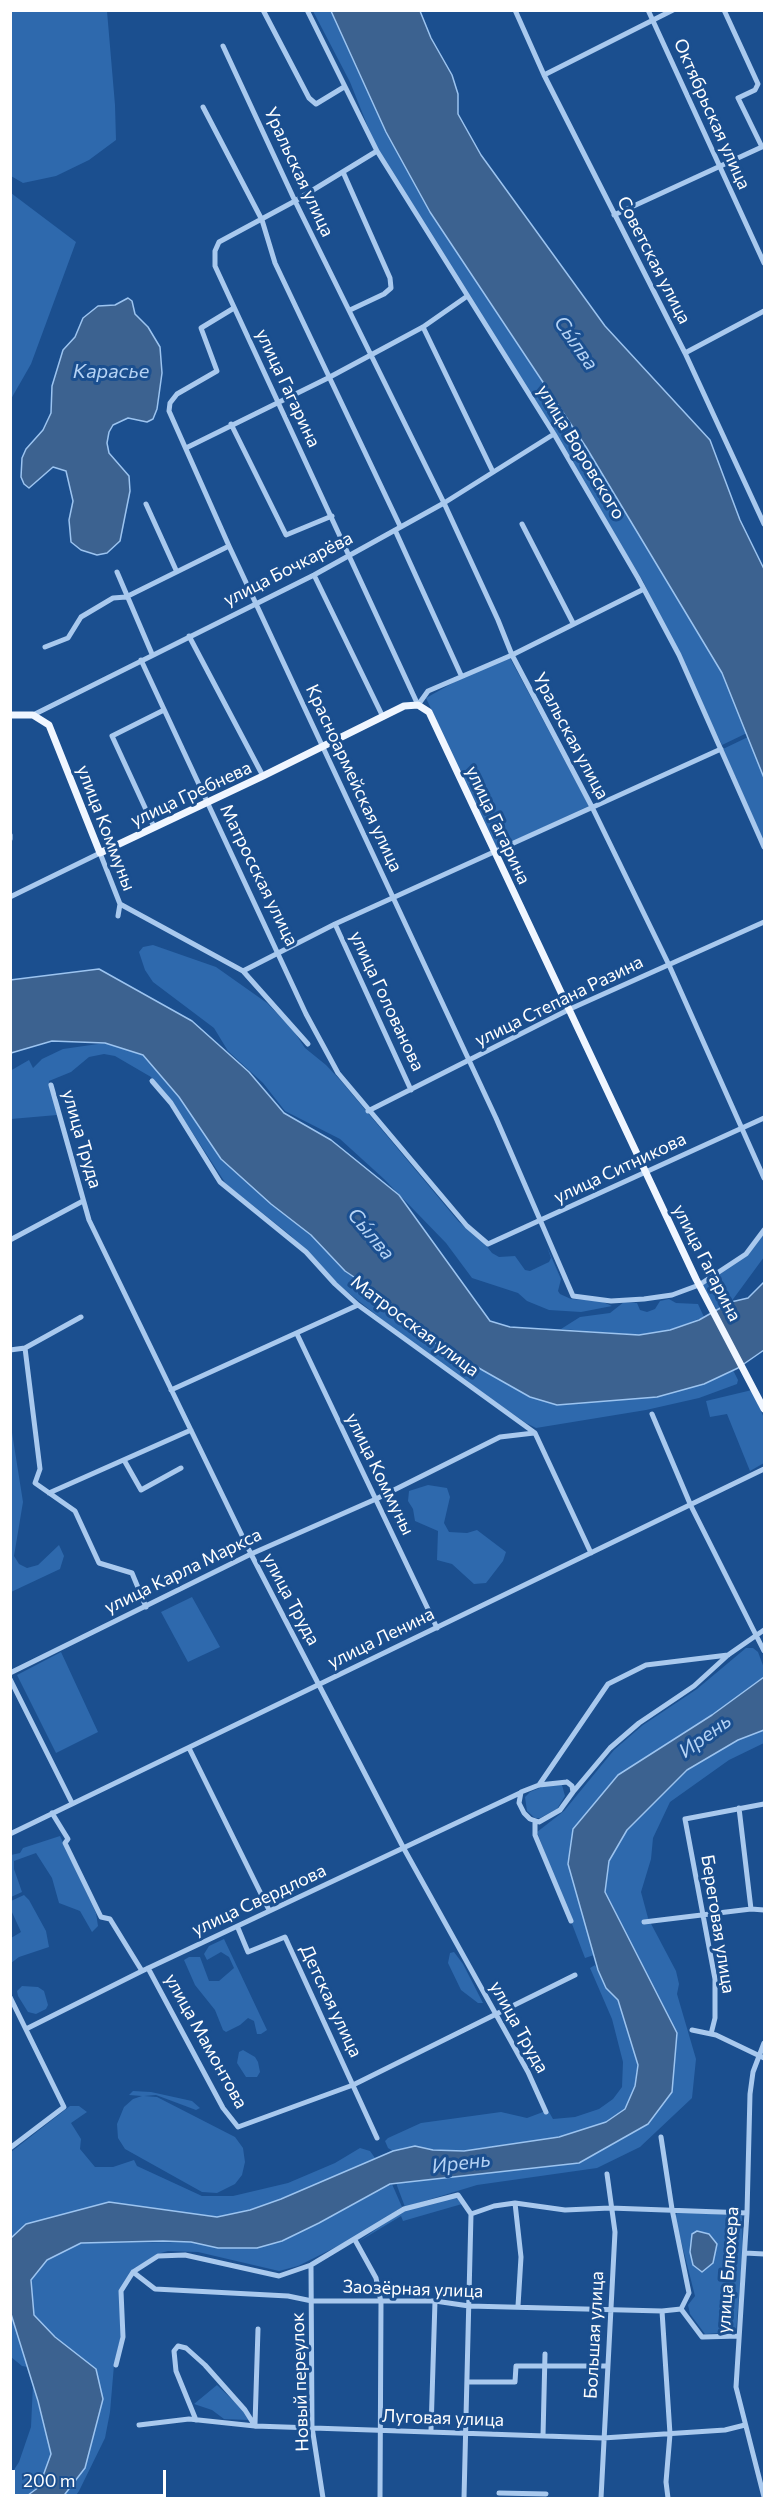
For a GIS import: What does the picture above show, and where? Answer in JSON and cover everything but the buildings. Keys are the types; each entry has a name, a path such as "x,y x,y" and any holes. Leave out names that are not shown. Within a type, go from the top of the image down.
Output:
{"main road":[{"name":"улица Гребнева","path":"100,853 263,777 404,706 418,705"},
{"name":"улица Гагарина","path":"418,705 429,712 699,1285 765,1409"},
{"name":"улица Бочкарёва","path":"12,715 33,715"},
{"name":"улица Коммуны","path":"33,715 49,725 100,853"}],"street":[{"path":"263,10 309,98 316,104 344,87"},
{"name":"улица Воровского","path":"307,10 377,151 466,297 554,434 644,589 680,655 765,847"},
{"name":"Советская улица","path":"515,10 544,75 685,354 765,524"},
{"name":"Октябрьская улица","path":"648,10 719,168 765,263"},
{"path":"544,75 673,10"},
{"path":"614,215 763,147 738,98 754,90 758,84 724,10"},
{"name":"Уральская улица","path":"223,45 295,201 444,503 512,655 592,807 669,965 765,1178"},
{"path":"203,107 262,220 275,263 398,528 461,675"},
{"path":"262,220 377,151"},
{"path":"343,172 390,278 391,288 384,294 350,310"},
{"name":"улица Гагарина","path":"262,220 219,242 215,251 215,266 418,705"},
{"path":"186,448 277,401 328,378 423,327 466,297"},
{"name":"Красноармейская улица","path":"234,308 201,328 217,371 177,394 170,403 169,411 229,546 470,1060 573,1296 611,1301 644,1299 672,1294 699,1285"},
{"path":"685,354 765,311"},
{"path":"423,327 493,472"},
{"path":"231,424 286,535 332,516"},
{"name":"улица Бочкарёва","path":"33,715 314,575 444,503 554,434"},
{"path":"146,504 176,570"},
{"path":"522,524 573,623"},
{"path":"45,647 68,638 81,617 113,598 126,597 176,570 229,546"},
{"path":"117,573 152,654"},
{"path":"314,575 383,717"},
{"name":"улица Гребнева","path":"418,705 428,692 461,675 512,655 644,589"},
{"path":"189,636 263,777"},
{"name":"Матросская улица","path":"141,660 280,952 306,1014 338,1073 466,1226 488,1244"},
{"path":"154,827 112,736 164,710"},
{"name":"улица Голованова","path":"243,971 335,924 494,854 721,748"},
{"name":"улица Гребнева","path":"10,897 100,853"},
{"name":"улица Коммуны","path":"100,853 120,904 243,971 308,1044"},
{"path":"118,916 120,904"},
{"name":"улица Степана Разина","path":"368,1111 570,1009 765,922"},
{"name":"улица Голованова","path":"335,924 411,1090"},
{"name":"Матросская улица","path":"152,1081 171,1103 220,1182 306,1252 358,1305 534,1433 591,1553"},
{"name":"улица Труда","path":"51,1085 89,1220 251,1554 403,1846 546,2112"},
{"name":"улица Ситникова","path":"488,1244 765,1118"},
{"path":"10,1240 83,1201"},
{"path":"699,1285 746,1254 765,1230"},
{"path":"171,1390 358,1305"},
{"path":"10,1350 25,1348 81,1317"},
{"name":"улица Коммуны","path":"297,1334 437,1628"},
{"path":"25,1348 40,1469 35,1483 75,1511 99,1563 132,1573 146,1607"},
{"path":"651,1414 691,1506 763,1649"},
{"path":"49,1493 191,1430"},
{"name":"улица Карла Маркса","path":"10,1673 251,1554 376,1499 500,1437 534,1433"},
{"path":"124,1460 141,1490 181,1468"},
{"name":"улица Ленина","path":"10,1834 765,1469"},
{"path":"520,1793 519,1803 524,1813 535,1822 542,1821 560,1810 610,1748 639,1723 694,1686 754,1635 765,1630"},
{"path":"539,1785 608,1684 646,1665 728,1655"},
{"path":"10,1679 72,1803"},
{"path":"189,1748 269,1910"},
{"path":"567,1782 583,1779"},
{"path":"567,1782 572,1786 573,1792"},
{"name":"улица Свердлова","path":"26,2029 148,1968 238,1928 269,1910 506,1798 539,1785 567,1782"},
{"path":"506,1798 519,1803"},
{"path":"751,1909 739,1808 765,1804"},
{"name":"Береговая улица","path":"711,2034 715,2018 715,1979 705,1915 685,1819 739,1808"},
{"name":"улица Мамонтова","path":"52,1812 68,1839 65,1843 101,1917 110,1918 142,1971"},
{"path":"535,1822 535,1835 571,1921"},
{"path":"644,1922 751,1909 765,1910"},
{"name":"Детская улица","path":"238,1928 248,1952 285,1937 377,2138"},
{"name":"улица Мамонтова","path":"148,1968 223,2108 238,2127 353,2085"},
{"path":"353,2085 575,1975"},
{"path":"10,1997 64,2107 10,2148"},
{"path":"692,2030 711,2034 762,2056"},
{"name":"улица Блюхера","path":"765,2043 750,2094 747,2214 736,2387 765,2497"},
{"path":"661,2137 672,2209 689,2293 681,2308 702,2337 739,2336"},
{"name":"Большая улица","path":"601,2499 615,2232 607,2174"},
{"path":"116,2365 123,2337 121,2291 133,2272 158,2256 185,2255 279,2276 311,2265 404,2209 458,2195 471,2214 464,2499"},
{"path":"471,2214 494,2206 515,2203 565,2210 672,2209 747,2214"},
{"path":"515,2203 521,2257 518,2306"},
{"path":"355,2240 376,2278 381,2302 380,2499"},
{"path":"745,2253 765,2254"},
{"name":"Новый переулок","path":"311,2265 312,2427 323,2499"},
{"name":"Заозёрная улица","path":"133,2272 155,2289 288,2296 312,2301 435,2301 469,2306 662,2311 681,2308"},
{"path":"431,2430 435,2301"},
{"path":"662,2311 670,2434 666,2482 668,2499"},
{"path":"255,2426 258,2329"},
{"path":"196,2420 176,2371 174,2351 178,2346 186,2348 205,2365 245,2410 255,2426"},
{"path":"543,2436 544,2354"},
{"path":"467,2382 515,2382 516,2366 544,2364 608,2366"},
{"name":"Луговая улица","path":"139,2425 196,2420 255,2426 382,2431 431,2430 464,2434 603,2438 725,2430 745,2425"},
{"path":"499,2493 546,2494"}],"shaded area":[{"path":"10,11 107,11 115,105 116,140 89,160 56,176 23,183 11,176"},
{"path":"313,11 331,11 360,76 430,212 586,447 684,606 722,673 747,733 722,745 643,581 378,152 350,82"},
{"path":"11,193 76,242 31,364 11,399"},
{"path":"510,658 589,806 496,849 426,698 465,676"},
{"path":"748,737 764,778 764,842 723,749"},
{"path":"153,945 216,967 267,1003 293,1030 305,1048 342,1082 459,1222 481,1239 492,1253 499,1257 515,1256 525,1270 530,1271 549,1262 551,1258 547,1247 561,1279 558,1291 560,1294 571,1299 601,1301 612,1306 581,1312 549,1310 527,1301 518,1293 472,1278 446,1243 384,1179 340,1139 285,1111 263,1083 228,1051 214,1028 153,982 145,970 139,952 143,947"},
{"path":"105,1043 143,1055 179,1097 221,1159 271,1204 311,1235 345,1271 385,1298 424,1336 530,1397 557,1405 602,1401 704,1384 733,1370 738,1380 737,1384 699,1398 646,1410 536,1428 526,1423 425,1354 340,1286 290,1235 226,1184 179,1112 151,1077 115,1056 104,1054 89,1057 71,1072 49,1081 57,1115 11,1119 10,1071 29,1060 33,1068 42,1059 63,1049"},
{"path":"764,1230 764,1257 731,1302 717,1310 701,1285 749,1254"},
{"path":"669,1299 676,1303 698,1304 704,1317 670,1330 639,1335 561,1329 580,1317 610,1313 624,1302 637,1303 640,1310 647,1312 655,1309 660,1301"},
{"path":"752,1390 764,1418 764,1463 750,1471 727,1414 710,1417 706,1401"},
{"path":"10,1420 23,1502 14,1556 19,1564 27,1568 38,1565 59,1545 64,1556 60,1569 11,1592"},
{"path":"428,1485 447,1488 450,1497 444,1523 449,1532 467,1533 477,1530 506,1552 503,1561 486,1583 474,1584 452,1564 437,1560 438,1531 415,1521 413,1509 408,1501 409,1491"},
{"path":"192,1597 220,1647 188,1662 161,1612"},
{"path":"746,1648 753,1648 758,1652 764,1668 764,1677 712,1715 618,1775 568,1864 594,1955 585,1958 537,1832 564,1811 614,1750 643,1725 697,1689"},
{"path":"61,1652 98,1732 56,1753 17,1675"},
{"path":"764,1730 764,1743 729,1760 670,1802 653,1838 651,1859 641,1892 648,1918 676,1971 679,1984 677,1994 696,2059 692,2098 640,2147 597,2168 477,2185 405,2207 396,2183 579,2163 648,2124 677,2033 605,1892 609,1861 627,1830 688,1770 738,1740"},
{"path":"547,1785 562,1785 565,1796 557,1809 540,1818 535,1818 527,1811 525,1797 530,1792"},
{"path":"60,1836 96,1913 98,1926 92,1932 80,1911 59,1903 52,1878 36,1853 14,1861 14,1869 22,1892 11,1897 11,1855 20,1853 23,1848"},
{"path":"24,1895 46,1931 49,1947 19,1957 11,1963 11,1938 21,1932 11,1910 11,1901"},
{"path":"224,1939 267,2030 261,2034 257,2034 254,2021 248,2018 226,2032 223,2030 215,2010 195,1985 184,1960 189,1957 200,1957 209,1981 219,1981 234,1968 229,1957 221,1952 207,1960 204,1954 209,1946"},
{"path":"454,1952 463,1964 483,2003 478,2003 461,1990 448,1963 450,1953"},
{"path":"595,1965 606,1988 618,2000 638,2065 635,2086 625,2109 606,2122 559,2137 464,2151 433,2150 415,2146 393,2151 388,2148 385,2141 388,2138 421,2123 501,2112 527,2118 543,2112 549,2112 553,2119 575,2117 599,2109 613,2099 622,2087 623,2062 612,2019 590,1968"},
{"path":"22,1986 38,1987 44,1991 48,2005 46,2009 36,2014 28,2012 18,1996 17,1991"},
{"path":"243,2050 255,2057 258,2062 260,2072 257,2077 246,2077 237,2063 239,2052"},
{"path":"133,2091 151,2092 192,2101 200,2108 196,2110 156,2095 144,2096 157,2097 235,2137 243,2148 245,2162 242,2175 235,2184 217,2193 202,2192 125,2149 118,2138 117,2124 124,2107 133,2099 142,2096 129,2095"},
{"path":"70,2106 79,2106 87,2112 71,2123 81,2139 80,2149 95,2167 113,2167 134,2160 137,2166 202,2196 233,2196 288,2183 335,2163 360,2148 370,2151 375,2158 320,2184 250,2210 217,2217 109,2202 26,2224 11,2238 11,2152"},
{"path":"392,2184 402,2207 360,2235 298,2266 279,2271 198,2252 168,2251 157,2254 132,2271 120,2290 121,2336 114,2365 105,2438 74,2498 62,2498 85,2468 103,2399 96,2369 55,2337 34,2315 31,2280 47,2260 81,2243 191,2242 218,2248 319,2223"},
{"path":"455,2196 462,2204 403,2221 401,2216 358,2242 405,2209"},
{"path":"677,2213 742,2216 743,2250 736,2332 705,2334 690,2314 688,2305 695,2296 675,2217"},
{"path":"10,2314 28,2367 22,2366 11,2357"},
{"path":"33,2384 51,2454 39,2487 24,2498 11,2498 10,2476 19,2462 31,2427"},
{"path":"217,2385 244,2411 249,2420 224,2419 212,2410 194,2404"}],"water":[{"name":"Сы́лва","path":"331,11 420,11 431,38 452,75 458,94 458,114 481,155 605,326 710,440 740,520 764,569 764,778 722,673 586,447 430,212 386,132"},
{"name":"Карасье","path":"128,298 132,301 135,314 148,327 160,347 162,373 157,409 153,419 147,422 128,418 113,425 109,432 107,443 109,453 129,476 130,491 120,541 107,553 97,555 81,550 71,542 69,520 73,501 66,471 53,467 29,488 21,477 22,458 26,449 43,430 51,413 52,386 63,350 75,337 83,318 98,306 115,305"},
{"name":"Сы́лва","path":"99,969 192,1021 249,1072 284,1113 331,1140 399,1195 490,1321 510,1327 639,1335 670,1330 699,1320 731,1302 748,1298 764,1282 764,1350 738,1368 704,1384 657,1397 557,1405 530,1397 484,1371 424,1336 385,1298 345,1271 311,1235 271,1204 221,1159 179,1097 143,1055 105,1043 52,1041 11,1053 10,980"},
{"name":"Ирень","path":"764,1677 764,1730 738,1740 687,1770 627,1830 609,1861 605,1892 677,2033 672,2092 648,2124 579,2163 390,2184 282,2241 257,2248 218,2248 191,2242 163,2241 81,2243 47,2260 31,2280 34,2315 55,2337 96,2369 103,2399 85,2468 62,2498 24,2498 39,2487 51,2454 38,2401 11,2314 11,2238 26,2224 109,2202 217,2217 250,2210 281,2199 393,2151 415,2146 433,2150 464,2151 559,2137 606,2122 625,2109 635,2086 638,2065 618,2000 606,1988 598,1970 568,1864 573,1829 618,1775 712,1715"},
{"path":"697,2231 709,2234 717,2244 713,2263 702,2272 693,2265 690,2252 692,2234"}]}
